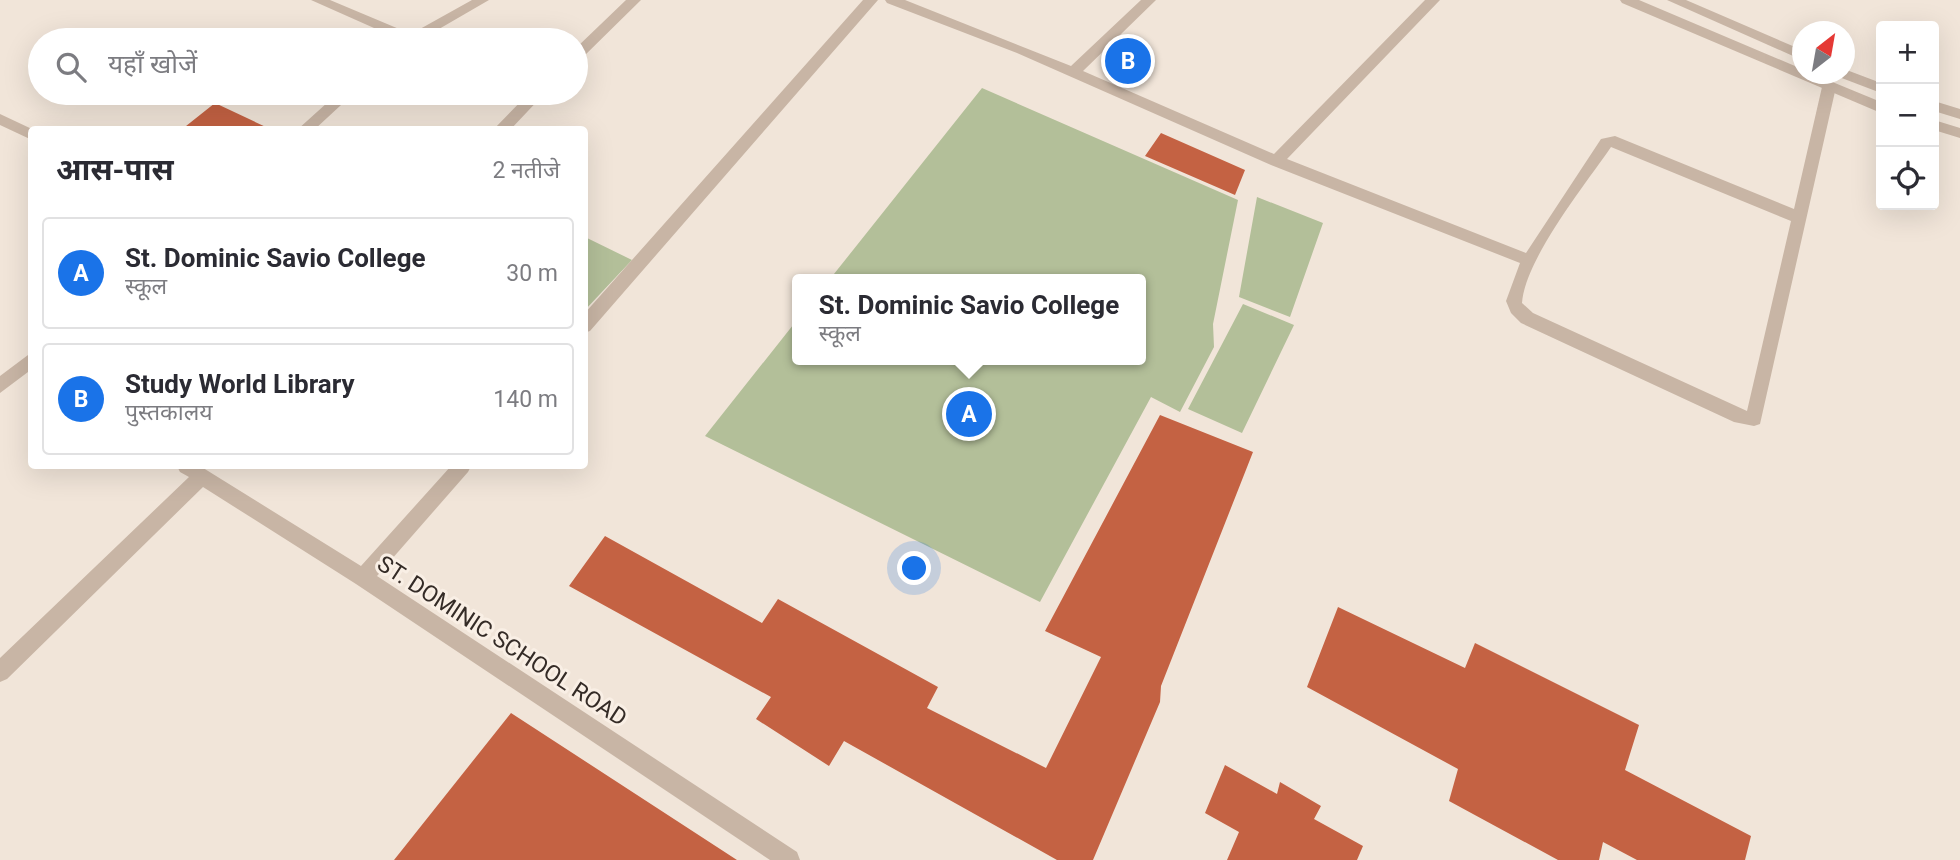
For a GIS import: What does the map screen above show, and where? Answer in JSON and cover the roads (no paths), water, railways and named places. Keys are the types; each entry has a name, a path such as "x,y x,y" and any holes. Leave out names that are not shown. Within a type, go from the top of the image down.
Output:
{"street":[{"path":"318,0 382,28"},
{"path":"432,28 482,0"},
{"path":"588,44 634,0"},
{"path":"588,321 872,0"},
{"path":"892,0 1073,72 1276,161 1528,260"},
{"path":"1073,72 1149,0"},
{"path":"1276,161 1433,0"},
{"path":"1627,0 1876,106"},
{"path":"1674,0 1792,51"},
{"path":"1855,78 1876,86"},
{"path":"1799,218 1615,141 1606,143 1528,260 1514,300 1517,309 1527,318 1740,417 1754,419 1829,87"},
{"path":"309,126 333,105"},
{"path":"504,126 526,105"},
{"path":"1939,108 1960,114"},
{"path":"0,119 28,133"},
{"path":"1939,127 1960,133"},
{"path":"0,386 28,365"},
{"path":"363,578 459,469"},
{"path":"0,672 194,471"},
{"name":"ST. DOMINIC SCHOOL ROAD","path":"194,471 363,578 789,860"}],"place":[{"name":"Study World Library","path":"1128,61"},
{"name":"St. Dominic Savio College","path":"969,414"}]}
